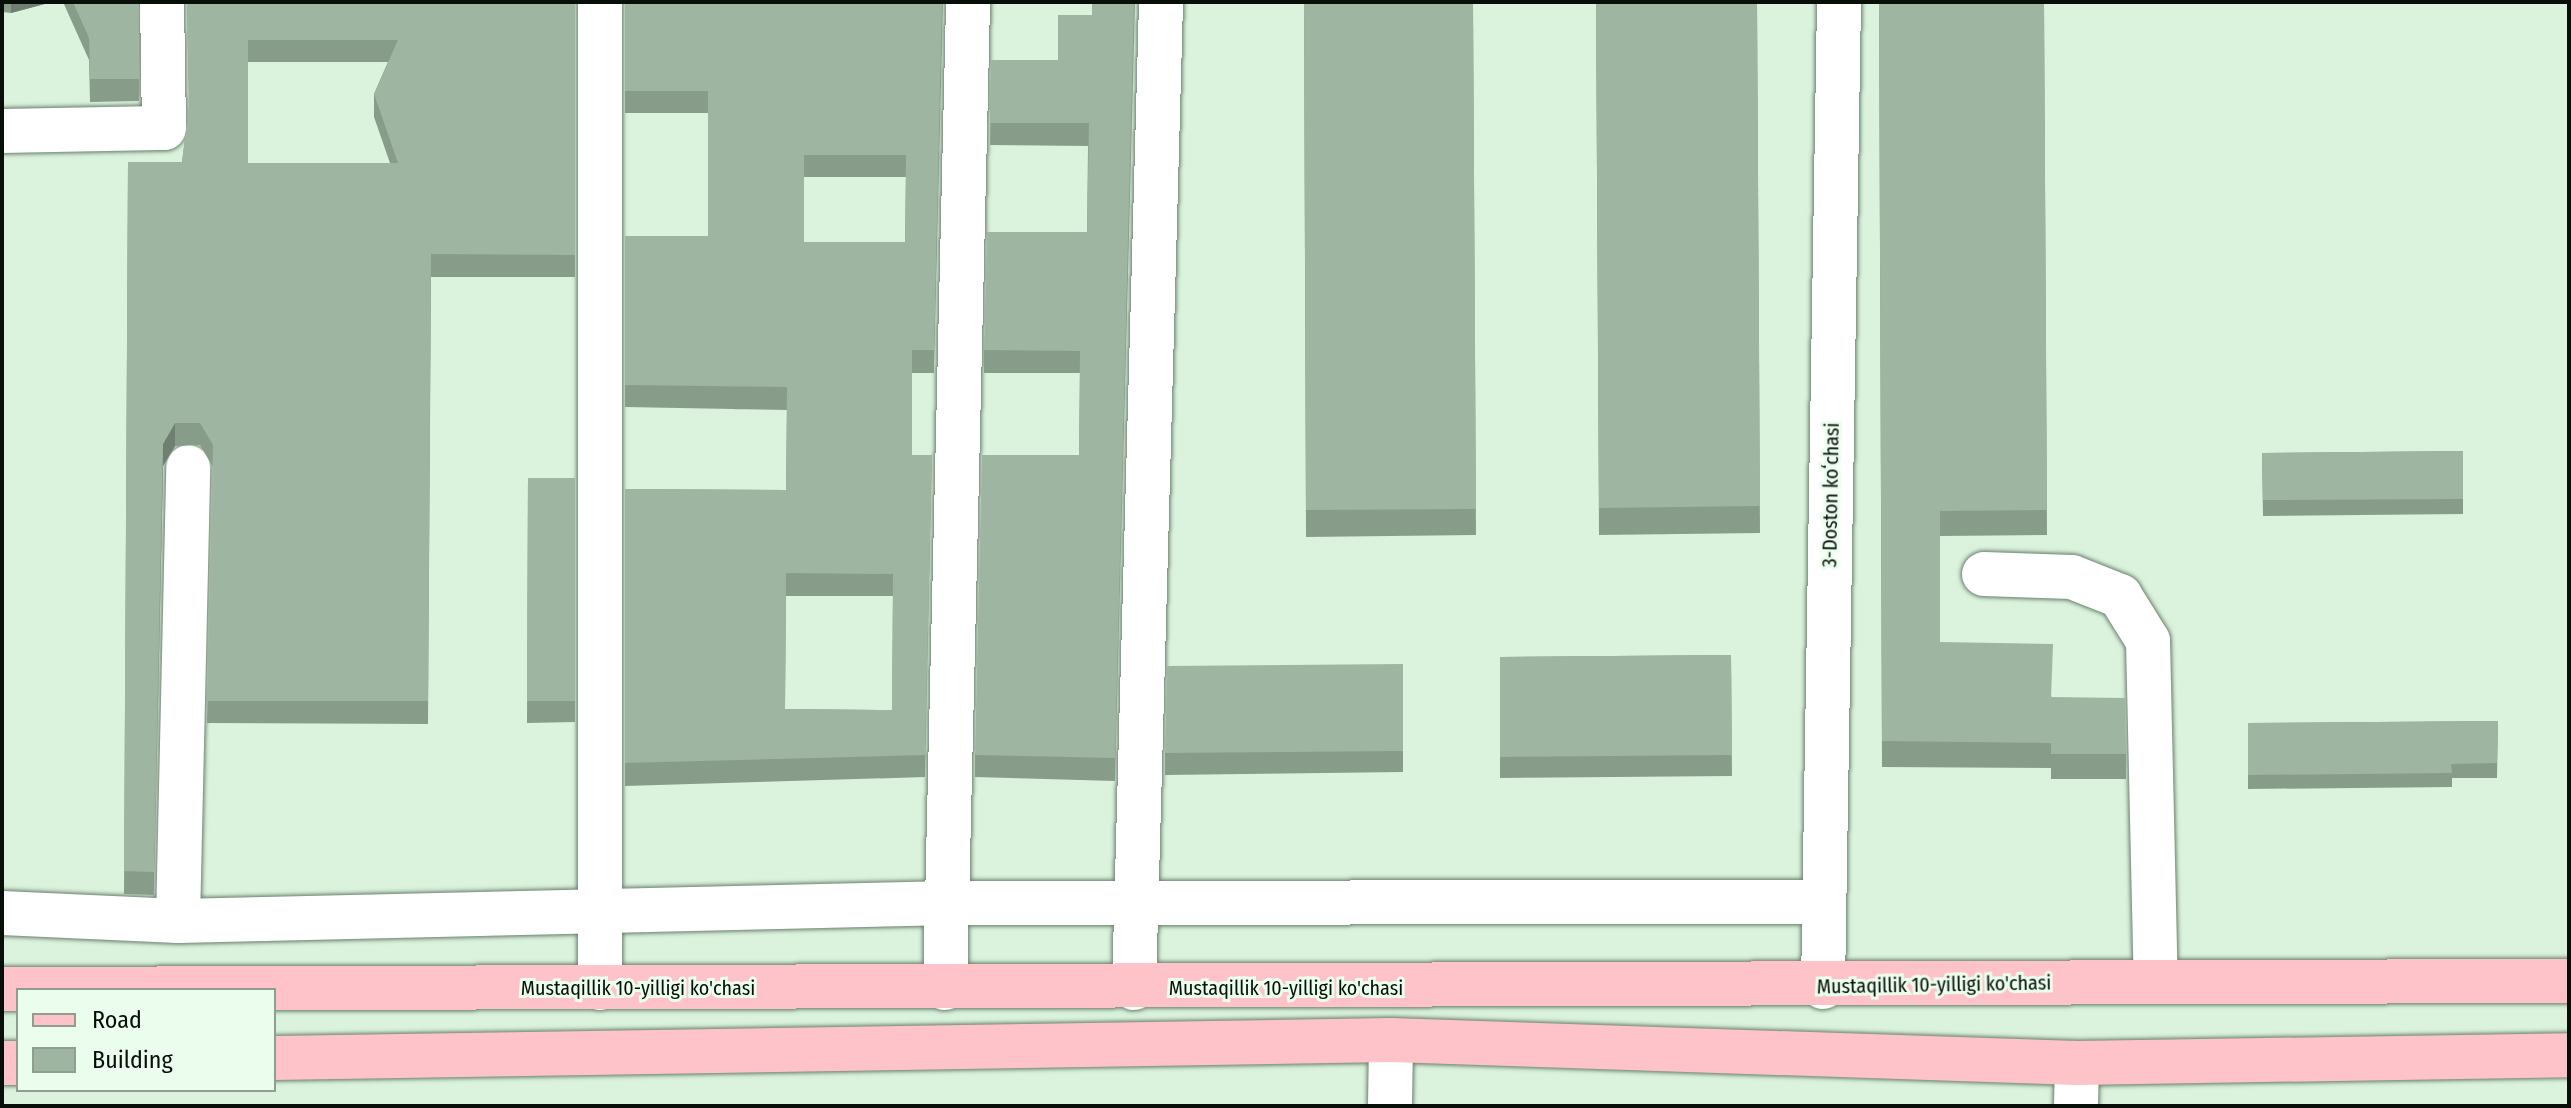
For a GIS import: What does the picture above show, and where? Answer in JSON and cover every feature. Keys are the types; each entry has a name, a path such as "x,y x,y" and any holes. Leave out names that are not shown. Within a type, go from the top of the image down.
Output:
{"main road":[{"name":"Mustaqillik 10-yilligi ko'chasi","path":"276,989 1823,987 2569,981"},
{"path":"276,1058 1391,1040 2077,1063 2569,1055"}],"street":[{"path":"2,131 164,128 162,2"},
{"path":"600,2 600,988"},
{"path":"945,988 950,903 968,2"},
{"path":"1134,988 1141,905 1161,2"},
{"name":"3-Doston koʻchasi","path":"1823,987 1839,2"},
{"path":"178,921 188,467"},
{"path":"1984,574 2072,577 2108,591 2120,596 2148,641 2156,982"},
{"path":"2,913 178,921 950,903 1824,902"},
{"path":"1390,1106 1391,1040"},
{"path":"2076,1106 2077,1063"}],"building":[{"path":"73,2 139,2 139,79 90,79 89,38"},
{"path":"187,2 575,2 575,255 431,254 428,701 207,701 213,445 200,423 175,423 163,444 154,872 124,871 128,162 182,162 189,105","holes":["248,40 398,40 374,94 398,163 248,163"]},
{"path":"625,2 942,2 934,350 912,350 912,455 932,455 925,755 625,763 625,489 786,490 787,387 625,385 625,236 708,236 708,91 625,91","holes":["804,155 906,155 905,242 804,242","786,573 893,574 892,710 785,709"]},
{"path":"1092,2 1134,2 1115,758 975,755 982,455 1079,455 1080,351 984,350 987,232 1087,232 1089,123 990,123 991,60 1058,60 1058,15 1092,15"},
{"path":"1304,2 1473,2 1476,509 1306,510"},
{"path":"1596,2 1757,2 1760,506 1599,508"},
{"path":"1879,2 2044,2 2047,510 1940,511 1940,642 2053,644 2051,697 2125,698 2126,754 2051,754 2051,743 1882,741"},
{"path":"2463,451 2463,499 2263,500 2262,453"},
{"path":"528,478 575,478 575,701 527,701"},
{"path":"1731,655 1732,755 1500,757 1500,657"},
{"path":"1403,664 1403,751 1165,753 1167,666"},
{"path":"2498,721 2497,763 2451,764 2452,773 2248,775 2248,723"}]}
